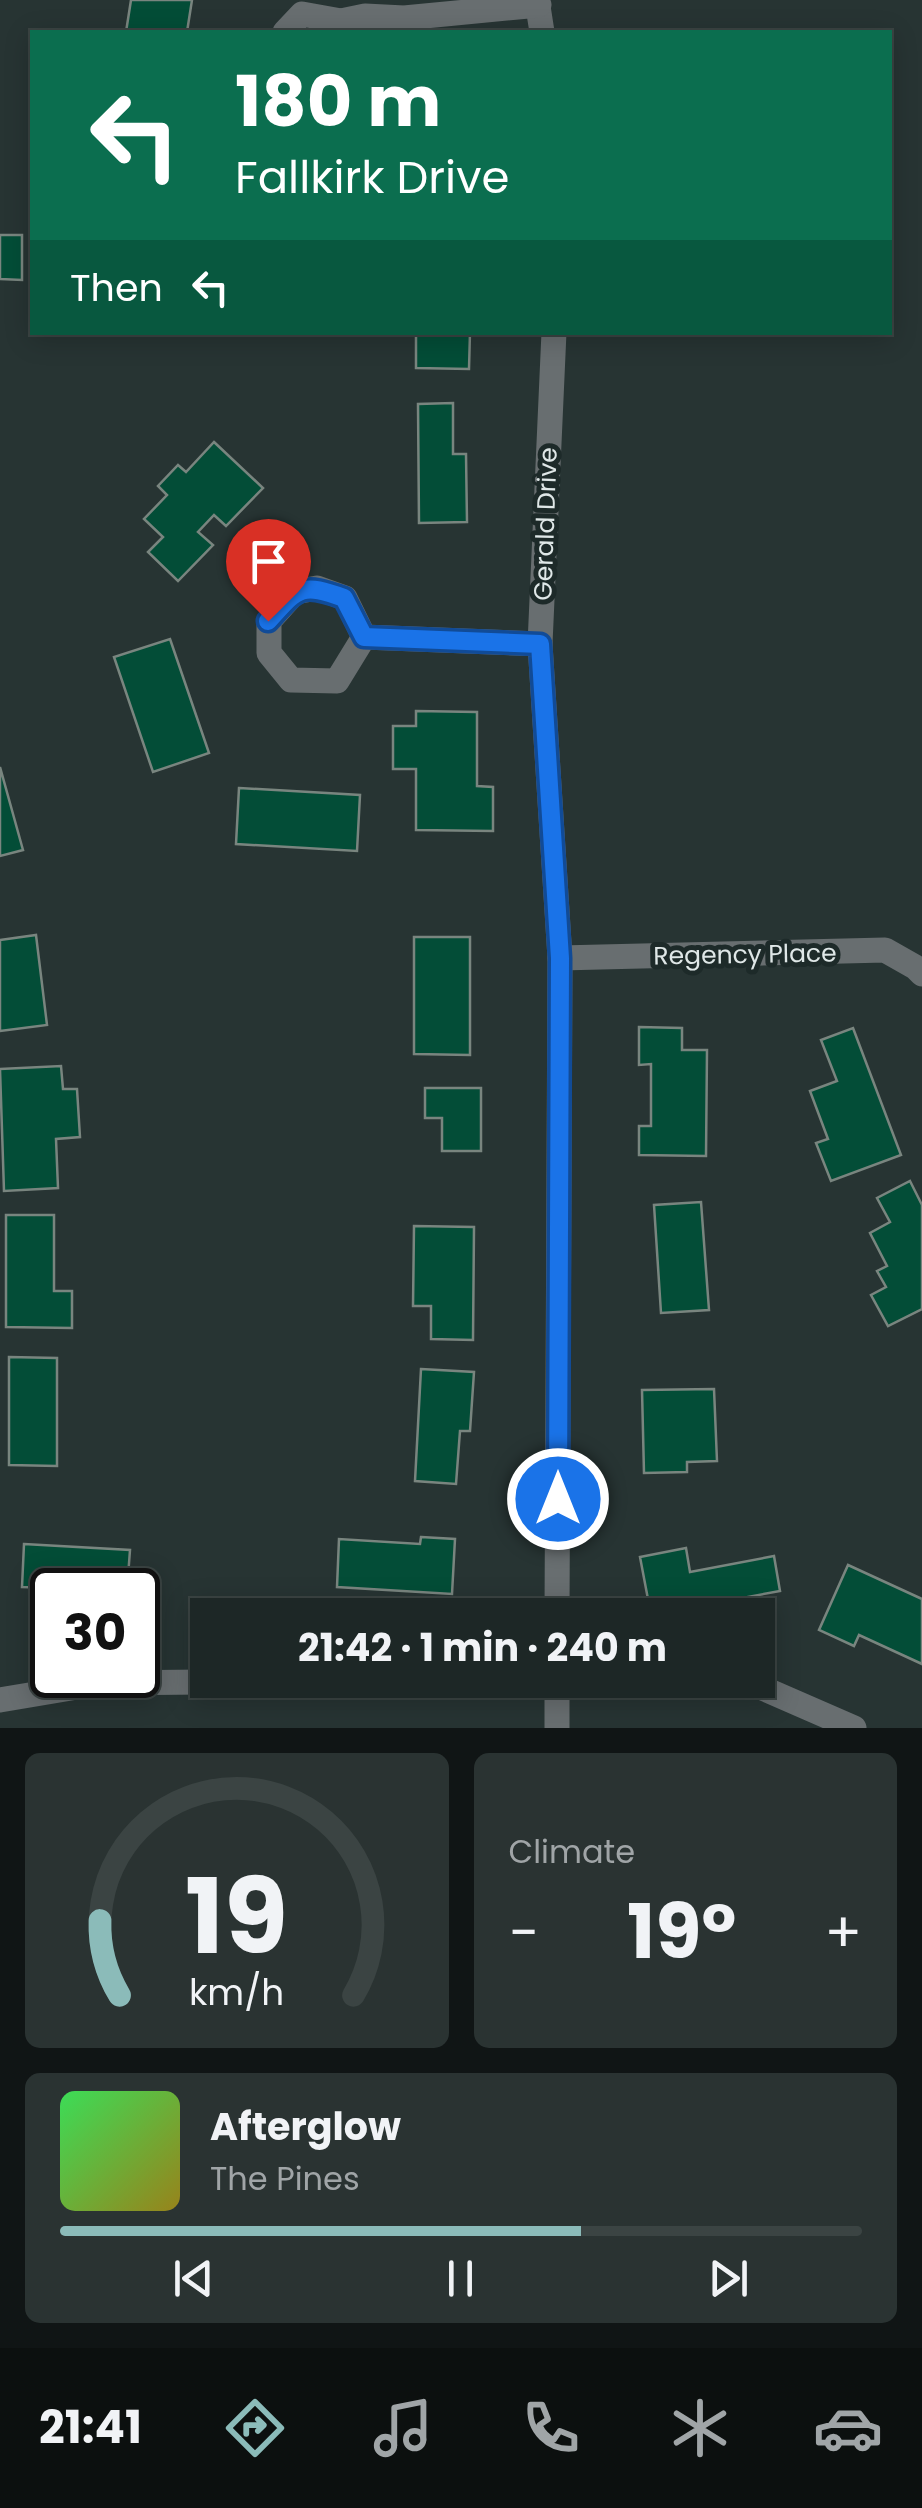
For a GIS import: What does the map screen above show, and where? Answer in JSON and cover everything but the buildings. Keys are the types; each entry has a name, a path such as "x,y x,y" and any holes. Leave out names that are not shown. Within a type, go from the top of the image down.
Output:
{"street":[{"path":"287,30 302,14 345,27 365,16 404,18 538,3 542,30"},
{"name":"Gerald Drive","path":"554,335 540,644 560,958 557,1598"},
{"path":"364,637 540,644"},
{"name":"Regency Place","path":"560,958 884,950 915,966 922,974"},
{"path":"0,1700 102,1683 190,1682"},
{"path":"775,1694 854,1728"},
{"path":"557,1698 557,1728"}],"route":[{"path":"268,621 295,592 317,588 344,598 364,637 540,644 560,958 558,1499"}]}
